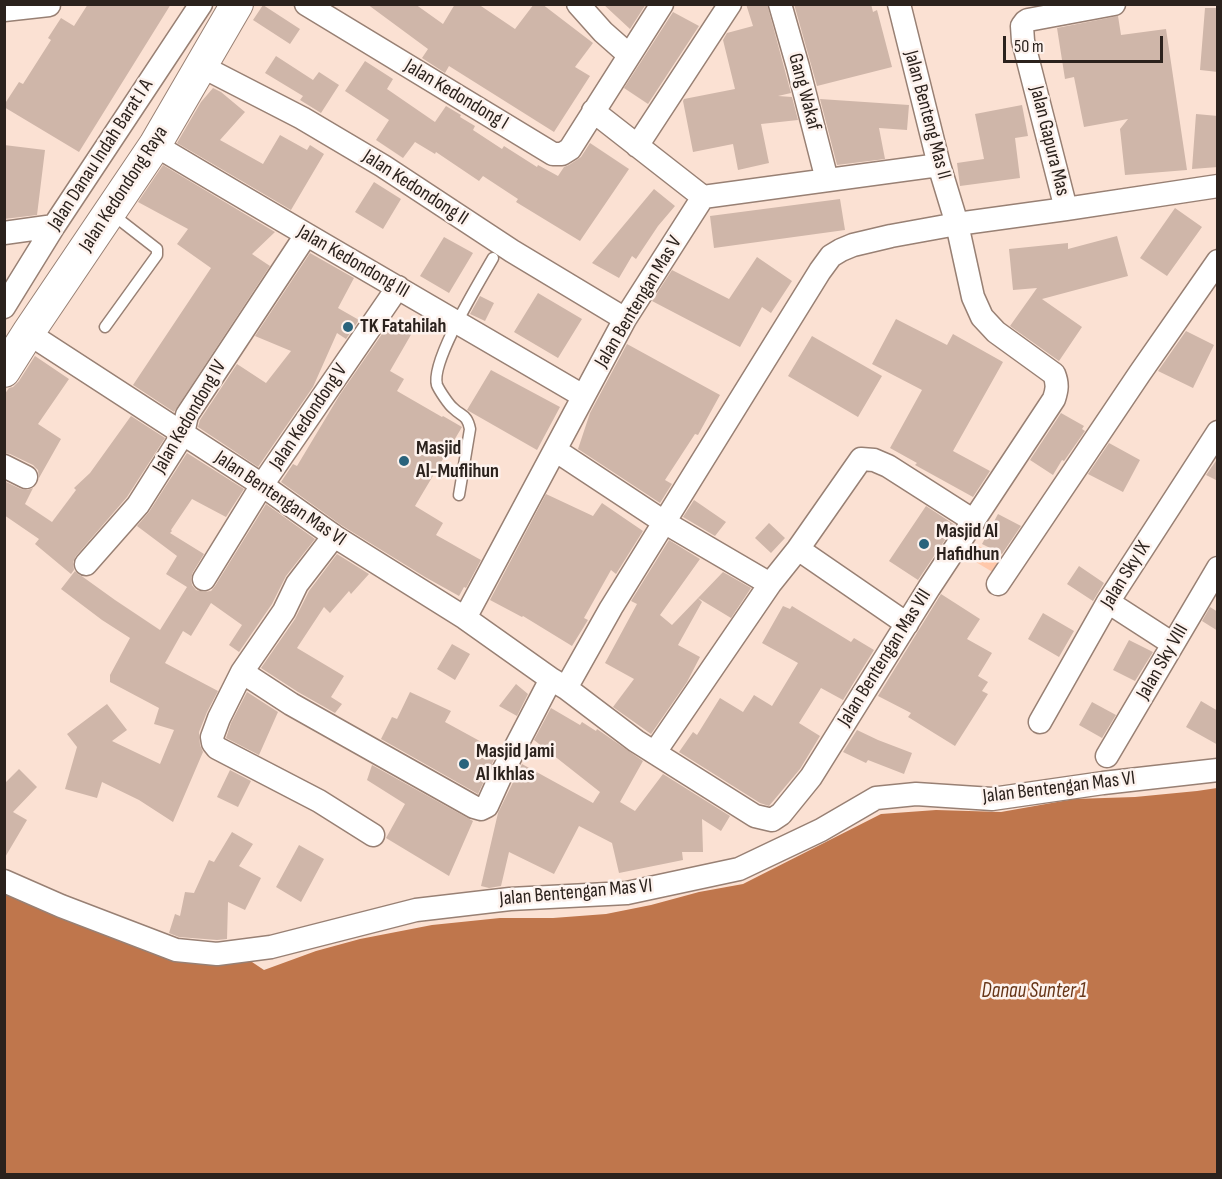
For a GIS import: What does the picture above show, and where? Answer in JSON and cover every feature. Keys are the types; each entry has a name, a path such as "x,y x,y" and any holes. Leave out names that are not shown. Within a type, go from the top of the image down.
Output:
{"street":[{"name":"Jalan Danau Indah Barat I A","path":"4,308 54,226 201,4"},
{"name":"Jalan Kedondong Raya","path":"4,371 155,145 237,4"},
{"name":"Jalan Kedondong I","path":"306,4 553,154 562,154 570,149 662,4"},
{"path":"578,4 629,56"},
{"path":"637,146 730,4"},
{"name":"Gang Wakaf","path":"780,4 826,180"},
{"name":"Jalan Benteng Mas II","path":"898,4 939,165 957,224"},
{"name":"Jalan Gapura Mas","path":"1066,209 1023,41 1023,26 1028,20 1114,4"},
{"path":"4,10 49,5"},
{"name":"Jalan Kedondong II","path":"201,66 302,118 383,166 512,251 625,319"},
{"path":"593,111 703,197 939,165"},
{"name":"Jalan Kedondong III","path":"155,145 583,396"},
{"path":"242,672 291,704 481,809 487,806 502,773 558,684 611,608 819,271 831,256 853,245 957,224 1218,186"},
{"name":"Jalan Bentengan Mas V","path":"465,618 625,319 703,197"},
{"name":"Jalan Bentengan Mas VII","path":"772,820 782,814 811,777 929,588 1054,399 1057,391 1054,374 996,332 982,317 973,297 957,224"},
{"path":"4,233 54,226"},
{"name":"Jalan Kedondong IV","path":"87,564 138,505 183,434 187,416 306,235"},
{"path":"998,584 1218,261"},
{"name":"Jalan Kedondong V","path":"204,579 262,485 398,287"},
{"name":"Jalan Bentengan Mas VI","path":"28,333 262,485 334,536 465,618 636,741 755,816 772,820"},
{"name":"Jalan Sky IX","path":"1040,722 1108,602 1218,432"},
{"path":"555,450 664,522 770,584"},
{"path":"655,752 770,584 798,549 861,459 874,460 888,466 974,521"},
{"path":"4,466 26,477"},
{"path":"334,536 297,584 284,611 242,672 212,736 217,748 319,801 374,835"},
{"path":"798,549 907,624"},
{"name":"Jalan Sky VIII","path":"1107,756 1218,568"},
{"path":"1108,602 1173,645"},
{"name":"Jalan Bentengan Mas VI","path":"4,881 61,906 176,950 217,954 271,947 417,910 510,899 627,893 739,869 821,830 876,798 916,794 992,799 1218,770"}],"lane":[{"path":"105,327 158,255 157,249 109,212"},
{"path":"459,495 470,429 469,422 465,416 452,408 437,386 437,376 457,322 493,258"}],"shaded area":[{"path":"972,542 1004,561 996,574 964,555"}],"water":[{"name":"Danau Sunter 1","path":"1217,788 1217,1174 5,1174 5,891 246,958 264,970 316,951 360,939 432,925 500,918 553,918 606,914 743,884 881,814 936,810 1001,812 1074,799 1135,797"}],"building":[{"path":"88,4 171,4 79,152 4,105 19,82 23,84 51,40 48,38 61,18 74,26"},
{"path":"367,4 415,4 443,24 455,4 478,4 515,29 534,4 542,4 593,43 575,67 590,76 554,132 449,66 445,73 422,58 428,49"},
{"path":"603,4 646,4 630,29"},
{"path":"746,4 767,4 791,93 778,96 792,97 798,120 761,124 769,163 738,170 733,144 693,152 683,101 735,89 723,40 727,33 753,26"},
{"path":"794,4 871,4 873,12 877,10 892,67 817,86"},
{"path":"263,5 300,29 290,44 253,20"},
{"path":"1205,8 1218,8 1218,72 1200,70"},
{"path":"673,12 699,26 648,104 624,88"},
{"path":"1118,16 1121,35 1166,29 1187,170 1125,175 1120,129 1128,119 1084,127 1074,77 1065,79 1057,28"},
{"path":"276,56 313,80 319,72 339,85 321,113 300,100 303,96 265,73"},
{"path":"365,61 393,79 387,89 435,122 446,106 475,126 473,130 502,149 504,146 537,167 538,165 558,176 564,167 581,157 590,143 629,169 580,241 516,202 518,199 483,176 479,181 436,152 435,154 415,142 403,158 376,140 389,120 345,91"},
{"path":"213,88 245,112 220,140 263,164 280,135 307,150 310,145 324,154 291,210 177,143 201,102"},
{"path":"820,99 909,105 907,130 879,128 885,159 837,165"},
{"path":"1022,105 1028,136 1015,138 1020,178 960,186 957,163 984,159 975,114"},
{"path":"1196,114 1218,116 1218,167 1192,169"},
{"path":"4,145 45,150 37,215 4,219"},
{"path":"163,165 275,232 252,254 270,266 174,412 133,385 211,268 177,244 188,229 138,202"},
{"path":"374,182 401,199 383,229 355,212"},
{"path":"654,189 675,206 658,226 636,259 632,256 619,278 592,263"},
{"path":"840,199 845,230 714,248 710,216"},
{"path":"1175,208 1202,227 1167,276 1140,258"},
{"path":"1117,236 1128,276 1042,299 1082,327 1059,361 1010,326 1037,288 1013,290 1009,249 1068,243 1068,249"},
{"path":"444,237 473,253 449,293 420,276"},
{"path":"310,253 354,278 338,308 359,320 346,339 337,333 313,387 258,467 198,427 200,420 237,364 266,383 291,351 255,336"},
{"path":"757,257 792,281 771,313 762,307 740,347 652,301 672,270 729,299"},
{"path":"538,293 582,319 558,358 514,332"},
{"path":"480,296 494,303 485,321 470,314"},
{"path":"896,319 947,345 953,334 1003,362 953,451 990,471 973,497 915,465 917,463 890,448 922,390 872,364"},
{"path":"391,321 412,333 390,371 404,379 397,391 462,427 415,506 443,523 436,535 481,560 466,588 464,587 459,596 341,525 281,482 293,464 297,466 339,396"},
{"path":"1186,331 1214,345 1193,388 1158,371"},
{"path":"812,336 882,376 858,417 788,376"},
{"path":"627,344 720,395 698,435 695,434 665,480 672,484 660,503 578,449 590,413"},
{"path":"35,356 69,379 38,424 61,439 39,478 38,470 33,465 4,453 4,395 19,381"},
{"path":"491,370 560,407 537,450 467,410"},
{"path":"1061,413 1084,426 1082,429 1085,431 1053,475 1030,460"},
{"path":"131,416 165,438 127,497 76,556 73,562 74,570 71,574 35,544 39,539 4,515 4,481 21,489 33,488 25,504 52,522 76,490 74,488 90,473"},
{"path":"1109,443 1140,460 1123,492 1088,474"},
{"path":"187,453 244,489 226,517 192,499 171,530 170,533 204,554 191,578 196,590 211,591 266,504 315,539 286,576 272,604 239,652 229,645 242,625 211,603 191,636 183,631 165,663 218,691 199,732 203,752 173,822 139,800 102,782 97,798 65,789 77,747 67,734 107,704 127,730 112,741 160,764 174,730 154,724 159,708 110,682 110,675 130,638 61,589 75,571 160,630 187,587 166,574 177,556 137,526 149,512"},
{"path":"1218,458 1218,481 1206,475"},
{"path":"546,494 593,516 602,503 643,531 616,574 611,570 584,618 588,620 572,646 523,616 490,600"},
{"path":"694,500 726,522 715,536 683,517"},
{"name":"Masjid Al Hafidhun","path":"926,506 955,525 918,580 889,561"},
{"path":"998,514 1021,526 1002,554 982,544"},
{"path":"769,523 785,538 771,553 755,538"},
{"path":"669,540 700,559 660,615 672,625 698,598 702,602 678,645 700,657 687,682 651,734 613,707 634,679 605,663 637,604 631,601"},
{"path":"337,554 369,574 351,594 349,591 330,613 324,607 297,648 344,676 331,697 342,704 335,713 261,668 295,619 309,591"},
{"path":"1079,566 1104,583 1093,601 1067,584"},
{"path":"723,572 751,588 731,618 698,598"},
{"path":"941,594 980,619 967,639 992,653 978,676 988,682 982,691 988,694 955,746 908,717 911,713 878,696"},
{"path":"783,606 790,609 792,606 851,642 854,638 874,650 843,700 821,688 799,723 820,736 800,769 769,806 760,803 679,752 693,732 697,735 720,698 743,712 754,695 772,706 798,663 762,643"},
{"path":"1210,607 1218,612 1218,631 1202,621"},
{"path":"1043,613 1074,631 1059,657 1028,639"},
{"path":"1129,640 1153,652 1135,681 1113,670"},
{"path":"452,644 470,654 455,680 437,669"},
{"path":"516,684 528,694 517,716 499,706"},
{"path":"247,692 278,712 259,755 226,738"},
{"path":"410,692 451,711 445,722 498,751 478,794 381,739 392,717 397,719"},
{"path":"1201,701 1218,711 1218,745 1186,727"},
{"path":"1092,702 1116,715 1102,738 1079,725"},
{"path":"551,708 580,725 582,722 596,731 597,729 643,761 620,802 635,811 663,774 730,816 721,831 702,819 703,852 682,852 683,860 619,873 612,843 579,826 554,874 509,852 501,886 489,888 481,886 498,813 522,764 593,803 600,792 534,740"},
{"path":"857,730 912,753 904,774 868,760 866,763 843,752"},
{"path":"372,765 473,821 449,876 386,838 405,804 367,780"},
{"path":"19,769 37,787 13,812 27,820 4,859 4,784"},
{"path":"230,770 251,781 238,807 217,797"},
{"path":"232,832 253,844 239,866 261,878 245,910 228,902 227,939 179,937 169,933 175,914 180,916 185,892 194,893 209,860 214,862"},
{"path":"299,845 324,859 301,902 276,887"}],"place":[{"name":"TK Fatahilah","path":"348,327"},
{"name":"Masjid Al-Muflihun","path":"404,461"},
{"name":"Masjid Al Hafidhun","path":"924,544"},
{"name":"Masjid Jami Al Ikhlas","path":"464,764"}]}
